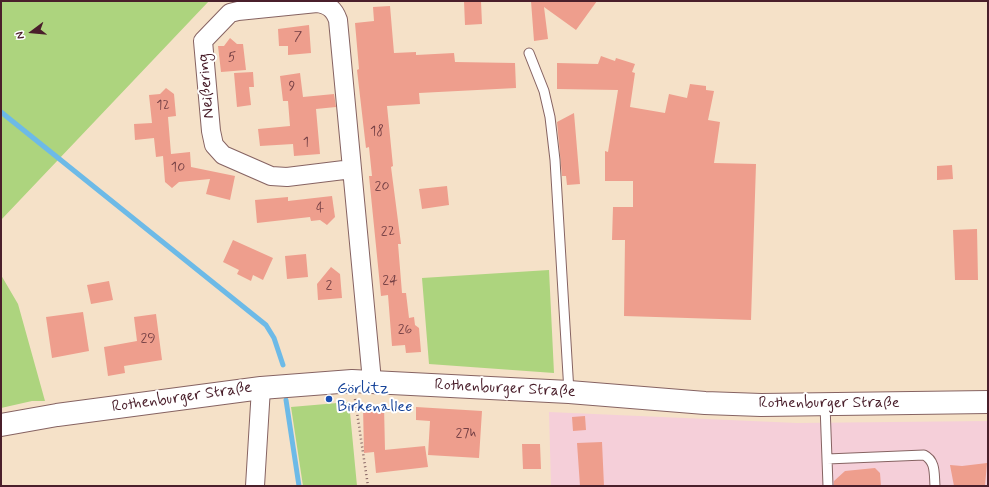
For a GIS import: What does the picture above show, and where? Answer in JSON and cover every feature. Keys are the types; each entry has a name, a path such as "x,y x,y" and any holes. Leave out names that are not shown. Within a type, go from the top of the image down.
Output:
{"street":[{"name":"Neißering","path":"352,169 286,177 271,176 223,155 214,145 211,131 204,41 230,13 317,2 327,4 335,11 338,20 352,169 362,381"},
{"name":"Rothenburger Straße","path":"1,425 261,388 362,381 569,392 705,403 825,405 988,402"},
{"path":"255,486 261,388"}],"lane":[{"path":"529,53 544,91 550,117 555,160 569,392"},
{"path":"825,405 828,486"},
{"path":"827,458 924,455 929,457 932,462 935,486"}],"path":[{"path":"362,381 368,486"}],"shaded area":[{"path":"549,412 797,423 988,421 988,486 551,486"}],"green space":[{"path":"1,1 209,1 1,220"},
{"path":"549,270 554,373 429,364 422,278"},
{"path":"1,275 18,304 45,401 32,401 1,408"},
{"path":"349,402 357,486 303,486 291,407"}],"building":[{"path":"464,1 481,1 482,24 465,25"},
{"path":"531,1 597,1 576,30 544,7 548,39 534,41"},
{"path":"390,6 394,53 416,52 416,55 454,53 455,62 515,63 516,88 419,93 420,104 387,106 393,166 391,167 401,244 398,244 402,293 406,293 409,318 414,317 415,325 419,328 421,352 406,353 405,345 392,346 388,295 381,296 369,176 372,176 369,147 366,148 357,70 359,69 355,23 374,21 373,7"},
{"path":"309,25 311,53 288,55 288,46 279,46 278,29"},
{"path":"230,38 237,44 243,44 246,70 221,72 218,46 224,46"},
{"path":"601,56 615,61 616,58 635,64 632,72 635,73 630,107 665,113 669,94 687,98 690,84 706,86 706,90 714,91 708,120 720,122 714,163 756,164 751,320 624,316 625,240 612,240 613,207 633,207 633,181 605,181 605,151 608,152 618,90 557,89 557,63 598,64"},
{"path":"253,72 254,87 249,87 251,105 237,107 234,73"},
{"path":"300,73 303,97 334,94 336,107 316,109 320,154 294,156 293,144 260,146 258,129 290,126 288,101 283,101 280,76"},
{"path":"166,88 174,94 176,116 168,117 171,154 190,152 191,167 235,176 230,200 206,194 210,179 179,182 172,188 165,182 163,156 156,157 154,138 135,140 134,124 152,123 149,95 160,94"},
{"path":"574,113 580,184 567,185 566,176 562,176 557,122"},
{"path":"952,165 953,179 937,180 937,166"},
{"path":"447,186 449,205 422,209 419,189"},
{"path":"332,196 335,217 327,225 320,220 311,221 310,217 257,223 255,200 288,197 288,201"},
{"path":"977,229 978,280 955,280 953,230"},
{"path":"233,240 273,258 263,280 253,275 251,281 237,274 239,270 223,262"},
{"path":"306,254 308,277 287,279 285,256"},
{"path":"331,267 340,274 342,298 318,300 317,284"},
{"path":"109,281 113,300 91,304 87,285"},
{"path":"83,312 89,351 52,358 46,317"},
{"path":"156,314 162,360 124,366 125,373 108,376 104,347 137,341 134,317"},
{"path":"363,406 384,406 385,450 425,446 428,467 376,473 374,452 364,453"},
{"path":"416,407 482,411 479,458 428,455 430,421 416,420"},
{"path":"585,416 586,430 573,431 572,417"},
{"path":"602,442 604,486 580,486 577,443"},
{"path":"522,444 540,444 541,469 523,469"},
{"path":"987,463 985,486 954,486 950,465 962,466"},
{"path":"875,468 880,473 881,486 834,486 834,481 845,471"}],"waterway":[{"path":"1,112 266,325 274,338 283,365"},
{"path":"286,400 299,486"}],"place":[{"name":"Görlitz Birkenallee","path":"329,399"}]}
